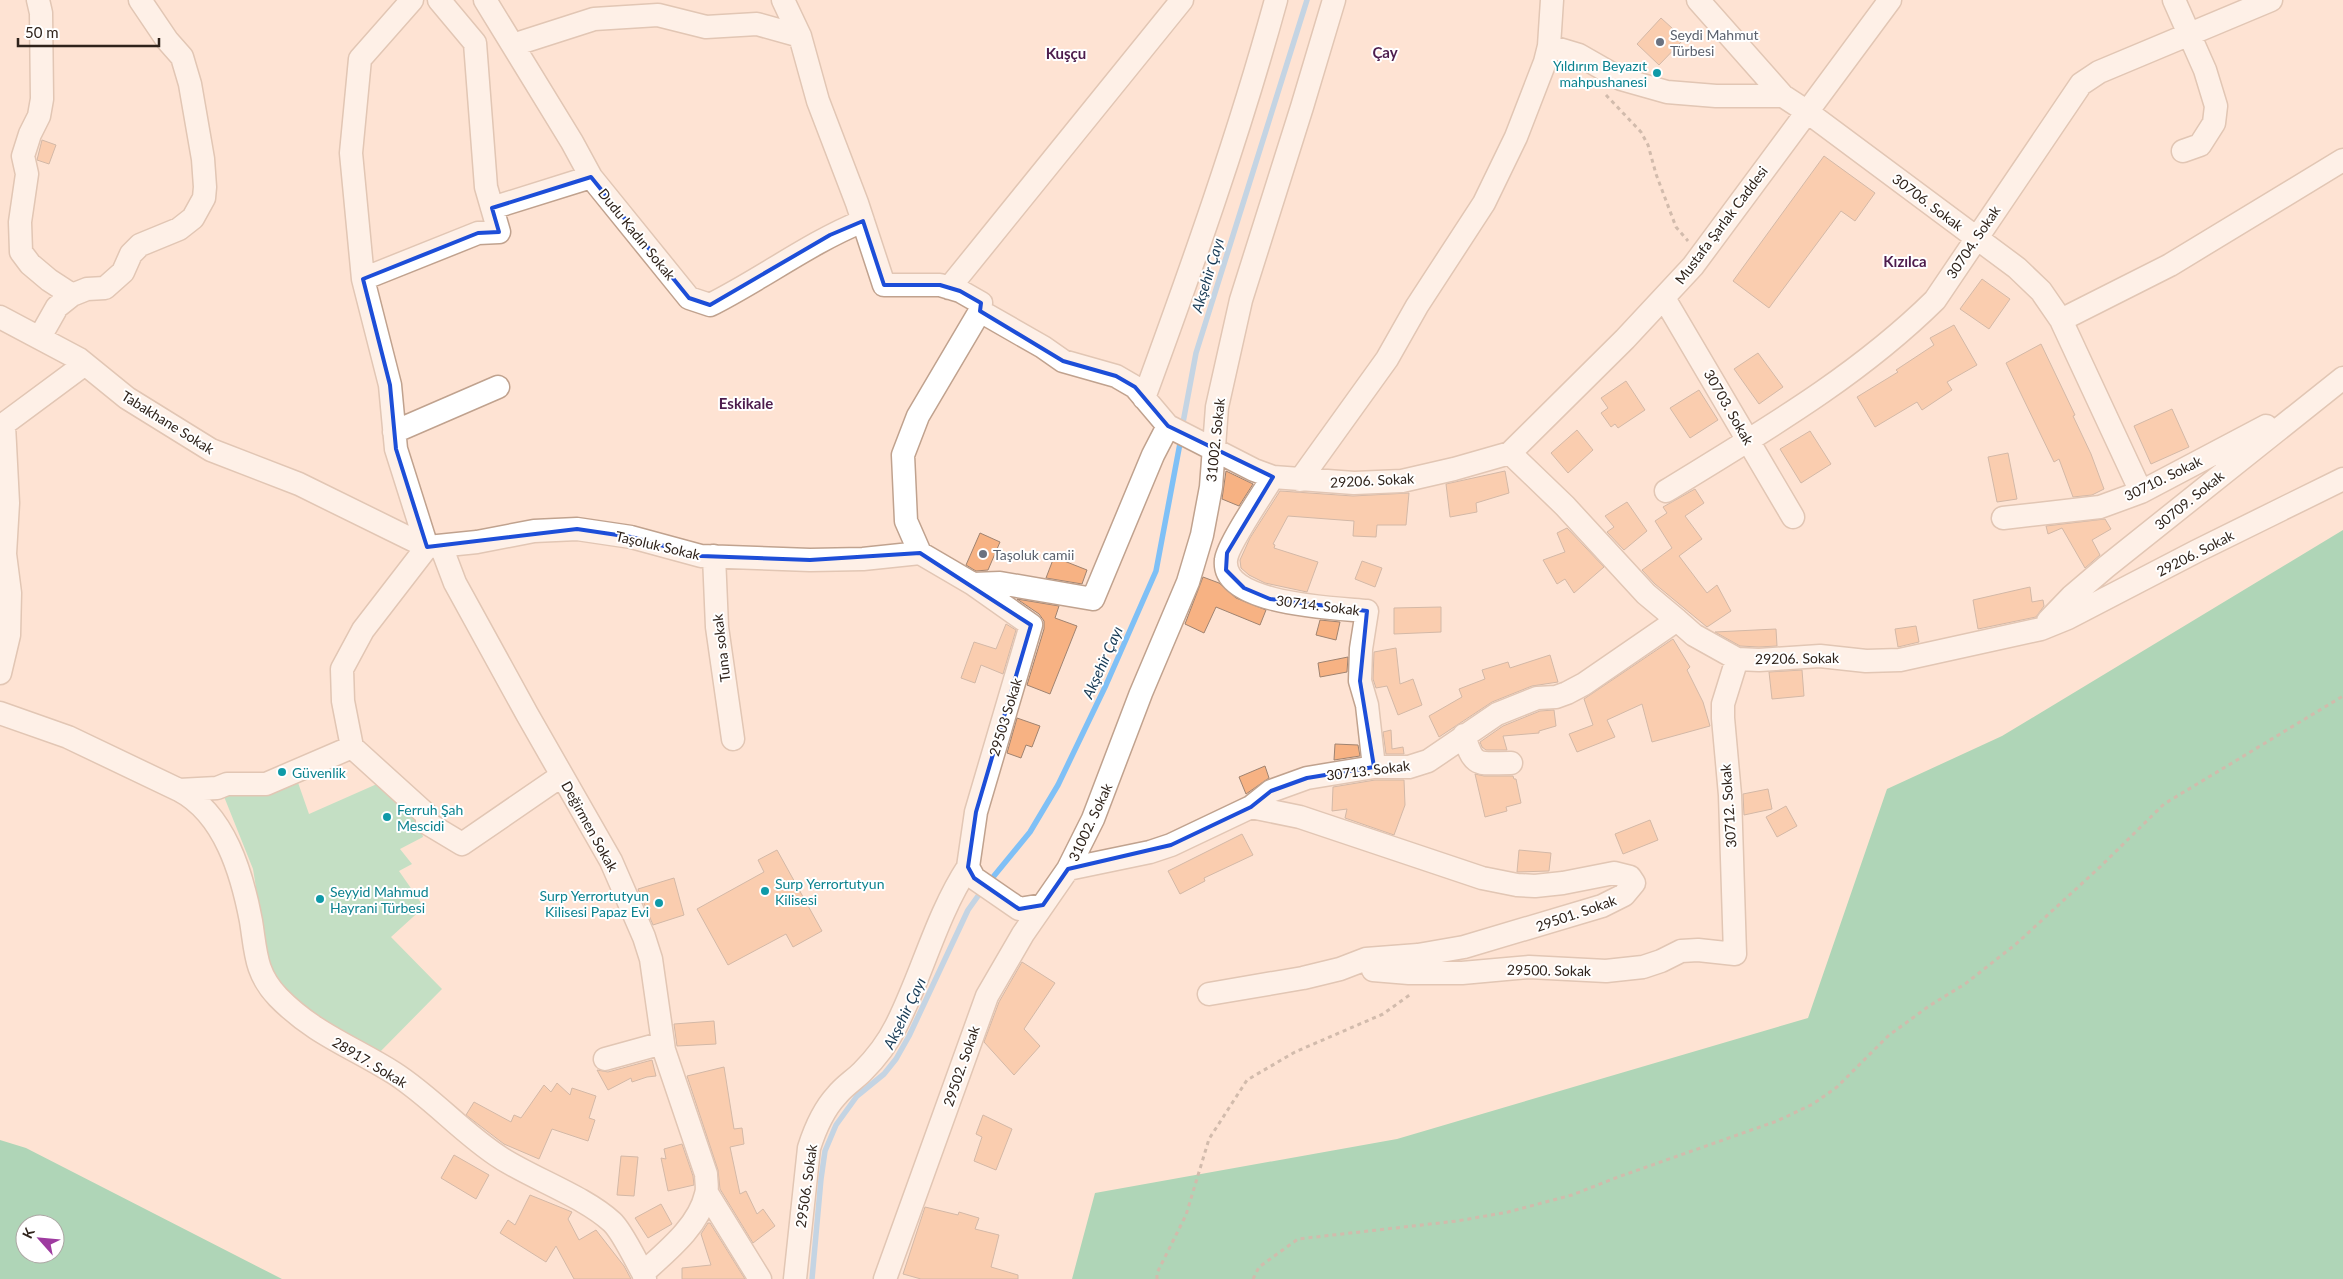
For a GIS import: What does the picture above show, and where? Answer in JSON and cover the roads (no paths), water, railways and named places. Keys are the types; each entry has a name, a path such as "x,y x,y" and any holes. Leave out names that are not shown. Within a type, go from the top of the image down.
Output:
{"street":[{"path":"38,0 42,98 39,116 30,134 23,156 27,174 20,222 22,252 36,270 72,295"},
{"path":"40,337 57,307 72,295 87,289 105,288 123,272 131,254 140,246 179,230 193,218 204,198 206,187 203,159 190,84 182,57 167,40 140,0"},
{"name":"Değirmen Sokak","path":"412,0 360,59 351,153 363,279 390,385 396,450 434,546 561,776 578,801 611,861 644,937 652,958 663,1043 670,1071 706,1174 707,1193"},
{"path":"363,279 478,233 498,232 486,187 475,43 438,0"},
{"name":"Dudu Kadın Sokak","path":"485,0 572,142 591,177 689,298 710,305 737,292 830,234 863,221"},
{"path":"783,0 800,36 818,101 863,221 884,285 940,286 960,290 980,303 980,311 918,416 904,455 906,520 920,552 973,584 1000,583 1093,600 1153,455 1168,426 1135,387 1116,376 1063,361 1043,347 980,311"},
{"path":"949,288 1182,0"},
{"path":"1144,398 1177,309 1257,70 1276,0"},
{"name":"31002. Sokak","path":"1068,869 1093,819 1141,693 1188,582 1202,535 1210,487 1217,407 1241,300 1334,0"},
{"path":"1300,480 1387,360 1417,306 1484,203 1516,136 1546,62 1552,0"},
{"name":"30706. Sokak","path":"1698,0 1782,96 1806,110 1976,237 2017,268 2041,291 2061,320 2140,492"},
{"name":"Mustafa Şarlak Caddesi","path":"1510,452 1664,298 1700,256 1806,110 1890,0"},
{"path":"2174,0 2205,70 2216,106 2214,123 2200,144 2183,151"},
{"name":"30704. Sokak","path":"1666,491 1811,400 1905,329 1935,300 1976,237 2034,157 2081,84 2099,72 2271,0"},
{"path":"513,45 594,19 658,15 706,27 757,24 800,36"},
{"path":"1549,46 1579,55 1621,79 1667,92 1716,96 1782,96"},
{"path":"2061,320 2170,265 2343,160"},
{"path":"492,208 591,177"},
{"name":"30703. Sokak","path":"1664,298 1793,517"},
{"name":"Tabakhane Sokak","path":"0,317 40,337 85,364 127,398 210,450 299,484 434,546"},
{"path":"0,673 9,635 10,593 5,554 8,503 2,426 85,364"},
{"name":"30709. Sokak","path":"2041,629 2072,596 2106,567 2343,378"},
{"path":"394,432 498,387"},
{"name":"30710. Sokak","path":"2003,518 2100,506 2140,492 2311,403"},
{"name":"29206. Sokak","path":"1168,426 1254,470 1273,477 1300,480 1354,483 1402,481 1446,471 1510,452 1565,506 1646,594 1694,635 1736,659 1759,660 1820,656 1866,661 1900,660 2041,629 2068,618 2197,551 2343,479"},
{"name":"30714. Sokak","path":"1273,477 1227,553 1226,570 1230,578 1244,588 1270,598 1303,605 1367,611 1361,650 1360,681 1367,705 1374,767"},
{"name":"Taşoluk Sokak","path":"434,546 477,542 534,532 577,529 631,537 701,556 810,560 863,559 920,552"},
{"path":"434,546 362,630 342,670 343,702 352,747 427,815 427,823 462,844 561,776"},
{"name":"Tuna sokak","path":"714,556 717,627 732,739"},
{"name":"29503 Sokak","path":"971,872 976,812 1031,625 973,584"},
{"name":"30713. Sokak","path":"1068,869 1150,852 1171,845 1251,807 1271,791 1307,778 1374,767 1409,767 1428,761 1464,735 1519,704 1537,698 1556,697 1567,693 1615,664 1677,620"},
{"name":"30712. Sokak","path":"1735,954 1730,794 1723,704 1736,659"},
{"name":"28917. Sokak","path":"0,713 68,737 186,794 215,823 235,857 250,918 259,969 264,982 279,998 316,1030 396,1074 490,1151 525,1173 586,1204 613,1222 644,1276"},
{"path":"1464,735 1470,756 1475,761 1482,763 1511,763"},
{"path":"178,790 217,788 227,784 266,784 352,747"},
{"name":"29501. Sokak","path":"1209,994 1303,978 1340,969 1366,959 1444,952 1529,929 1615,901 1624,895 1634,883 1630,877 1614,873 1563,883 1536,886 1517,885 1482,878 1300,817 1251,807"},
{"name":"29502. Sokak","path":"885,1279 987,996 1023,934 1068,869"},
{"path":"971,872 1019,909 1043,904"},
{"name":"29506. Sokak","path":"795,1279 808,1148 815,1130 824,1112 837,1094 863,1071 883,1047 896,1027 946,909 971,872"},
{"name":"29500. Sokak","path":"1366,959 1372,970 1410,973 1462,973 1529,967 1623,970 1661,961 1681,951 1698,950 1735,954"},
{"path":"605,1059 663,1043"},
{"path":"644,1276 700,1212 707,1193"},
{"path":"707,1193 760,1279"}],"waterway":[{"name":"Akşehir Çayı","path":"1182,428 1196,353 1307,0"},
{"name":"Akşehir Çayı","path":"989,882 1030,832 1058,785 1106,685 1156,571 1181,438"},
{"name":"Akşehir Çayı","path":"812,1279 825,1151 836,1125 857,1096 884,1074 896,1059 909,1036 968,910 983,889"}],"place":[{"name":"Seydi Mahmut Türbesi","path":"1660,42"},
{"name":"Yıldırım Beyazıt mahpushanesi","path":"1657,73"},
{"name":"Taşoluk camii","path":"983,554"},
{"name":"Güvenlik","path":"282,772"},
{"name":"Ferruh Şah Mescidi","path":"387,817"},
{"name":"Surp Yerrortutyun Kilisesi","path":"765,891"},
{"name":"Seyyid Mahmud Hayrani Türbesi","path":"320,899"},
{"name":"Surp Yerrortutyun Kilisesi Papaz Evi","path":"659,903"}],"district":[{"name":"Çay","path":"1385,52"},
{"name":"Kuşçu","path":"1066,53"},
{"name":"Kızılca","path":"1905,261"},
{"name":"Eskikale","path":"746,403"}]}
